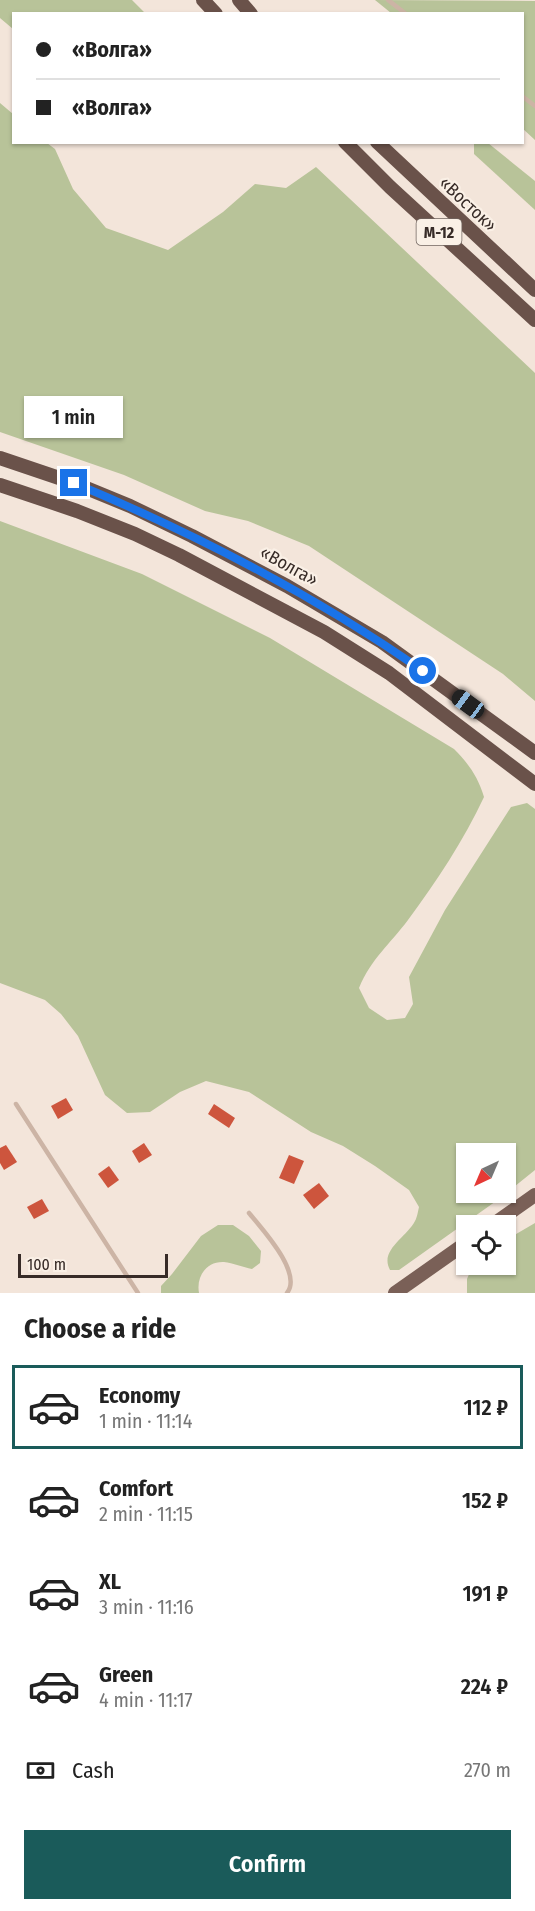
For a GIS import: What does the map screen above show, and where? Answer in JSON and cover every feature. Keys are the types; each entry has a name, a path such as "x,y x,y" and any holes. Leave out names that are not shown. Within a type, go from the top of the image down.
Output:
{"highway":[{"path":"202,0 214,12"},
{"path":"239,0 249,12"},
{"name":"М-12","path":"347,144 390,187 535,320"},
{"name":"«Восток»","path":"379,144 535,290"},
{"name":"«Волга»","path":"0,458 74,483 130,506 287,586 382,642 532,749"},
{"path":"0,485 77,511 135,534 324,632 389,673 535,784"}],"main road":[{"path":"507,1215 535,1195"},
{"path":"395,1293 456,1250"}],"lane":[{"path":"388,0 403,12"},
{"path":"16,1104 138,1293"},
{"path":"249,1213 277,1248 290,1274 291,1288 288,1293"}],"green space":[{"path":"0,0 132,0 144,12 12,12 12,28 0,18"},
{"path":"375,0 535,1 535,140 524,130 524,12 390,12"},
{"path":"0,103 12,113 12,144 48,144 55,149 73,189 106,228 168,250 223,212 255,184 286,188 316,167 535,373 535,701 503,674 309,546 248,521 205,511 124,475 0,432"},
{"path":"474,144 489,144 535,181 535,210 474,154"},
{"path":"0,521 142,574 270,638 454,749 469,766 484,797 459,845 439,876 408,920 375,960 359,988 369,1008 387,1020 405,1018 413,1004 409,977 445,910 511,807 527,803 535,809 535,1170 516,1185 516,1143 456,1143 456,1203 493,1203 476,1215 456,1215 456,1230 399,1270 390,1270 388,1256 395,1244 416,1220 419,1207 409,1190 343,1146 311,1132 249,1092 206,1081 180,1092 150,1112 127,1113 105,1095 78,1036 61,1014 45,1000 0,983"},
{"path":"535,1223 535,1293 467,1293 469,1275 516,1275 516,1234"},
{"path":"218,1225 233,1225 249,1236 261,1251 260,1263 252,1269 218,1262 204,1271 199,1281 199,1293 161,1293 161,1286 201,1236"}],"building":[{"path":"66,1098 73,1110 58,1119 51,1106"},
{"path":"214,1104 235,1118 229,1128 208,1114"},
{"path":"144,1143 152,1155 139,1163 132,1151"},
{"path":"6,1145 17,1162 4,1170 0,1163 0,1148"},
{"path":"289,1155 304,1161 294,1184 279,1178"},
{"path":"109,1166 119,1180 108,1188 98,1174"},
{"path":"319,1183 329,1196 314,1209 303,1195"},
{"path":"42,1199 49,1211 34,1219 27,1207"}],"route":[{"path":"74,483 130,506 287,586 382,642 423,671"}]}
